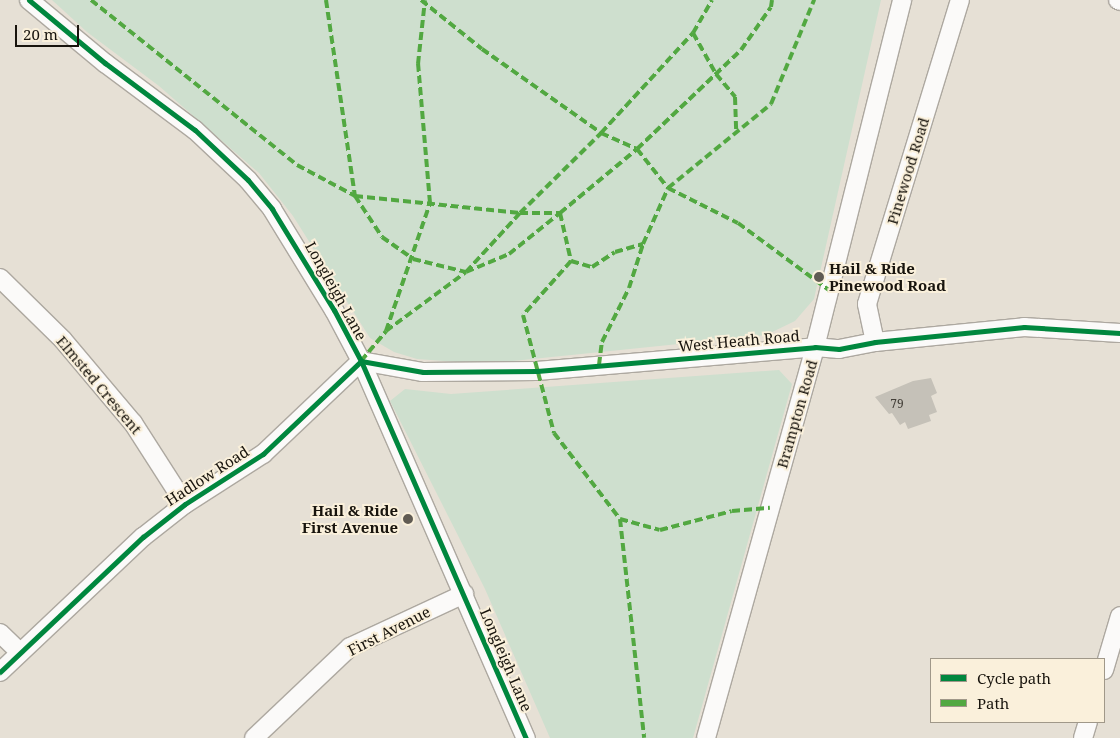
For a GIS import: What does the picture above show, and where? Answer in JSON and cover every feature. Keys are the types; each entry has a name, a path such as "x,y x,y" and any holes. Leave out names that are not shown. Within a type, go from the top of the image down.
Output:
{"street":[{"name":"Longleigh Lane","path":"29,0 91,53 195,130 248,180 290,237 334,310 360,361 526,738"},
{"name":"Brampton Road","path":"706,738 815,347 902,0"},
{"name":"Pinewood Road","path":"875,342 867,304 960,0"},
{"name":"Elmsted Crescent","path":"0,278 63,340 134,423 185,504"},
{"name":"West Heath Road","path":"360,361 422,372 537,371 815,347 839,349 875,342 1024,327 1120,333"},
{"name":"Hadlow Road","path":"0,672 143,537 185,504 263,454 360,361"},
{"name":"First Avenue","path":"254,738 350,647 464,594"},
{"path":"1105,669 1115,655 1120,616"},
{"path":"0,633 20,652"},
{"path":"1083,738 1088,723"}],"green space":[{"path":"52,0 881,0 814,299 795,321 766,335 484,364 417,359 394,352 370,338 293,216 259,173 159,86 87,32"},
{"path":"779,370 792,384 693,738 550,738 485,589 390,401 405,389 451,394"}],"building":[{"path":"931,378 937,393 931,396 937,412 929,415 931,421 908,429 905,422 900,425 892,413 889,414 875,397 913,381"}],"marked path":[{"path":"91,0 297,165 355,196 520,213 560,213 637,149 741,50 771,7 772,0"},
{"path":"326,0 355,196 382,237 413,259 466,272 509,254 560,213 571,261 523,315 554,433 620,519 644,738"},
{"path":"421,0 482,49 601,133 637,149 668,188 738,223 829,290"},
{"path":"386,331 430,203 418,64 425,0"},
{"path":"361,361 386,331 466,272 520,213 601,133 693,33 712,0"},
{"path":"571,261 592,267 615,252 643,244 668,188 771,104 814,0"},
{"path":"693,33 716,74 735,97 736,130"},
{"path":"599,365 602,342 629,288 643,244"},
{"path":"620,519 660,530 732,511 770,508"}],"cycle path":[{"path":"29,0 105,63 195,130 248,180 272,209 334,310 361,361 526,738"},
{"path":"361,361 423,372 537,371 815,347 839,349 875,342 1024,327 1120,333"},
{"path":"0,672 143,537 185,504 263,454 361,361"}],"place":[{"name":"Hail & Ride Pinewood Road","path":"819,277"},
{"name":"Hail & Ride First Avenue","path":"408,519"}]}
